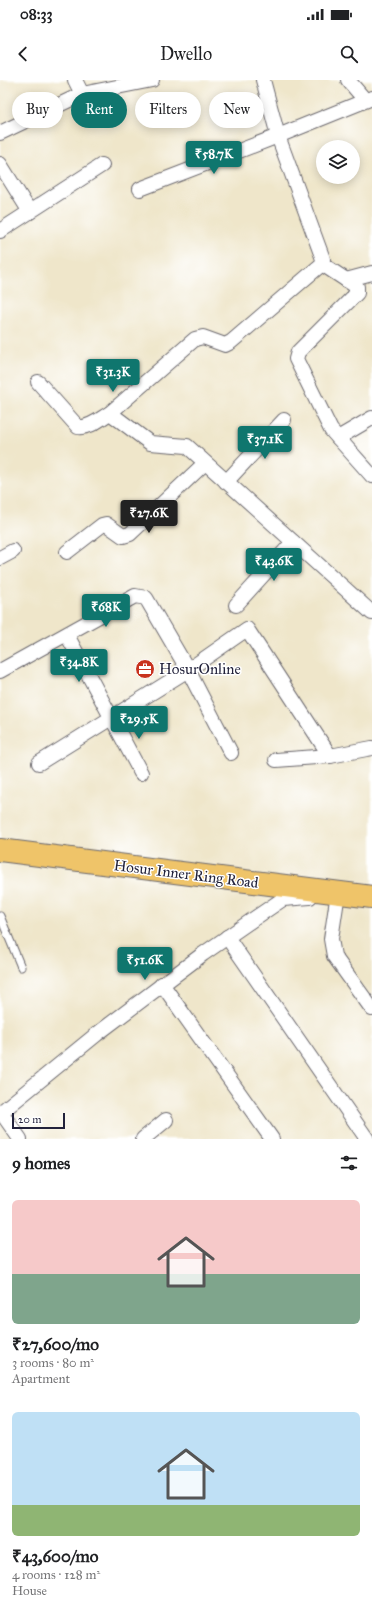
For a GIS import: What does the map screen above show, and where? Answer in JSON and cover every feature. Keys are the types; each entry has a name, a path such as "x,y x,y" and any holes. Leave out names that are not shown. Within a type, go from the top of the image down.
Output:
{"main road":[{"name":"Hosur Inner Ring Road","path":"1,849 372,897"}],"street":[{"path":"75,80 81,92"},
{"path":"92,92 152,80"},
{"path":"38,382 78,427 82,428 90,425 110,413 195,339 203,337 225,345 231,342 322,264 323,259 278,136 263,80"},
{"path":"140,189 369,99 348,80"},
{"path":"0,133 71,99"},
{"path":"0,164 30,212"},
{"path":"0,231 102,165"},
{"path":"322,264 357,287 357,293 298,352 296,359 331,430 372,476"},
{"path":"346,280 372,273"},
{"path":"110,413 150,443 187,446 372,613"},
{"path":"338,438 372,418"},
{"path":"226,482 284,420"},
{"path":"67,552 102,525 106,524 123,536 130,534 205,463"},
{"path":"236,605 293,542"},
{"path":"0,558 13,551"},
{"path":"0,671 135,596 146,598 188,670 231,753"},
{"path":"39,763 188,670 247,629 330,756"},
{"path":"67,635 113,718 141,773"},
{"path":"276,760 330,756 372,748"},
{"path":"20,1139 1,1113 97,1034 162,984 227,937 283,900 316,897 330,892 331,939 334,956 372,1009"},
{"path":"227,937 367,1139"},
{"path":"162,984 272,1139"},
{"path":"143,1139 166,1120"}],"lane":[{"path":"0,916 21,967"}],"place":[{"name":"HosurOnline","path":"145,669"}]}
